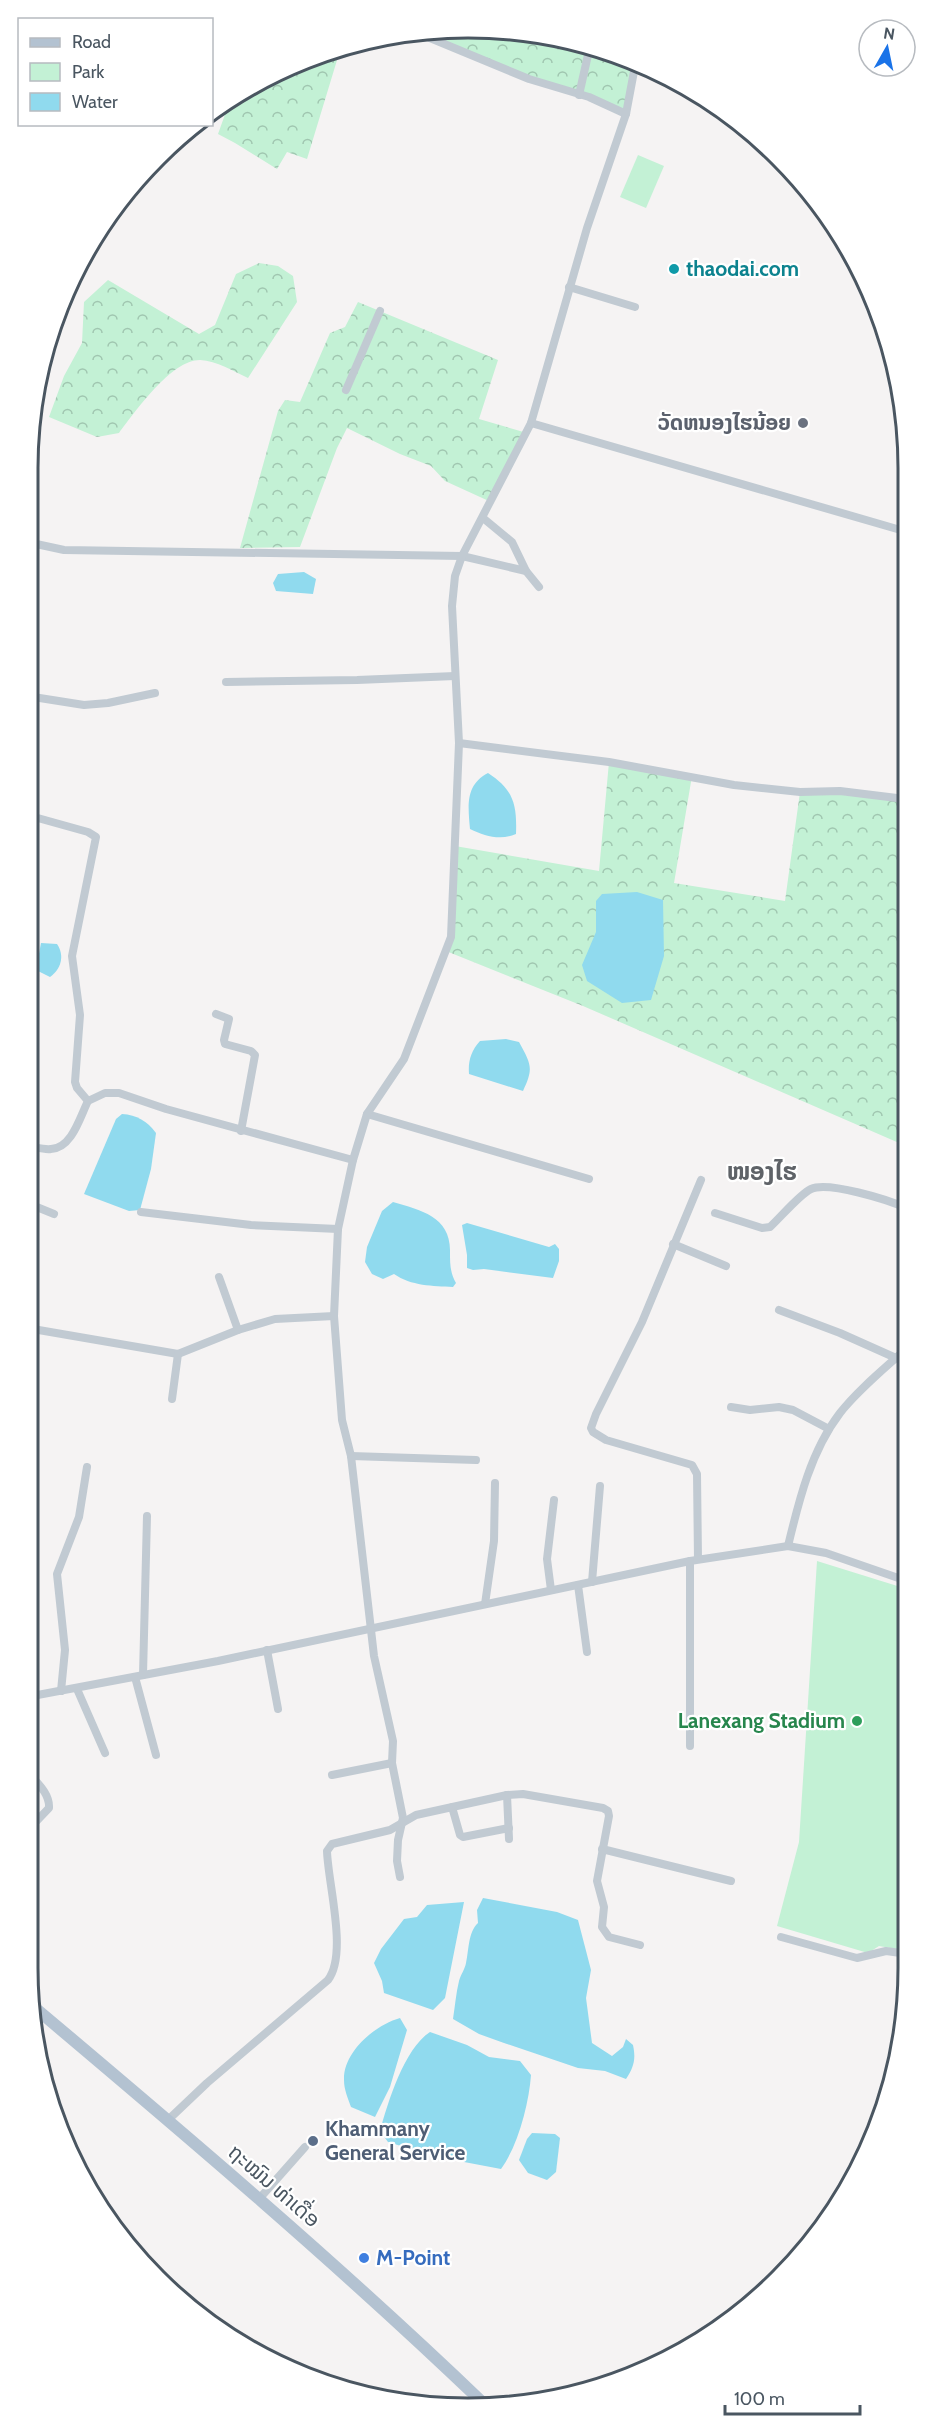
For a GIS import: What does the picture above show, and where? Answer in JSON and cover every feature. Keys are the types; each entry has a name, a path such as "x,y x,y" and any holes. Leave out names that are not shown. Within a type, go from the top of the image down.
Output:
{"main road":[{"name":"ຖະໝົນ ທ່າເດື່ອ","path":"40,2012 168,2120 393,2317 477,2398"}],"street":[{"path":"432,39 529,79 579,94 626,114"},
{"path":"579,94 588,55"},
{"path":"400,1877 397,1861 402,1822 392,1763 393,1742 369,1628 351,1456 342,1420 334,1316 338,1229 353,1160 367,1114 404,1059 451,937 459,743 452,606 455,576 462,556 531,423 569,287 626,114 634,71"},
{"path":"569,287 635,307"},
{"path":"346,390 380,311"},
{"path":"531,423 898,529"},
{"path":"483,518 512,542 525,571 538,587"},
{"path":"38,544 64,550 462,556 525,571"},
{"path":"226,682 455,676"},
{"path":"38,698 84,705 108,703 156,693"},
{"path":"459,743 609,762 734,785 800,792 840,791 898,798"},
{"path":"38,818 88,832 96,837 72,956 80,1015 75,1082 88,1101"},
{"path":"216,1014 230,1019 225,1044 251,1051 255,1055 241,1131"},
{"path":"38,1148 50,1150 64,1144 69,1139 88,1101 105,1093 119,1093 241,1131 353,1160"},
{"path":"367,1114 590,1179"},
{"path":"690,1746 697,1474 692,1465 606,1440 593,1432 591,1428 642,1322 701,1180"},
{"path":"715,1213 762,1228 770,1227 812,1188 828,1187 870,1195 898,1205"},
{"path":"38,1207 54,1214"},
{"path":"141,1212 251,1224 338,1229"},
{"path":"673,1244 726,1266"},
{"path":"219,1277 238,1330"},
{"path":"779,1310 840,1333 896,1358 841,1412 829,1429 818,1449 804,1488 788,1546"},
{"path":"38,1330 178,1354 238,1330 275,1319 334,1316"},
{"path":"172,1399 178,1354"},
{"path":"731,1407 750,1410 779,1407 793,1410 829,1429"},
{"path":"351,1456 476,1460"},
{"path":"61,1691 65,1650 57,1574 79,1517 87,1467"},
{"path":"485,1604 494,1541 495,1483"},
{"path":"592,1582 600,1486"},
{"path":"551,1590 547,1559 554,1500"},
{"path":"147,1516 139,1676 156,1755"},
{"path":"38,1695 267,1650 694,1560 788,1546 826,1553 898,1578"},
{"path":"578,1584 587,1652"},
{"path":"267,1650 278,1709"},
{"path":"77,1689 105,1753"},
{"path":"332,1774 392,1763"},
{"path":"38,1784 50,1802 49,1808 38,1820"},
{"path":"168,2120 328,1980 335,1971 334,1910 327,1856 328,1846 390,1830 416,1815 507,1795 549,1797 608,1811 597,1881 604,1907 602,1927 609,1936 640,1945"},
{"path":"507,1795 509,1839"},
{"path":"452,1807 460,1835 463,1837 509,1828"},
{"path":"602,1849 731,1881"},
{"path":"782,1937 857,1958 886,1951 898,1953"},
{"path":"259,2199 304,2147"}],"green space":[{"path":"496,38 524,41 579,52 632,70 634,71 626,114 434,39"},
{"path":"338,57 307,159 287,152 277,169 218,134 225,112 229,110 277,82"},
{"path":"638,155 664,166 646,208 620,197"},
{"path":"259,263 278,266 293,276 297,302 248,378 213,362 200,360 189,362 166,377 155,388 119,433 97,437 49,417 64,376 82,343 84,302 108,280 199,334 215,325 236,274"},
{"path":"358,302 498,360 479,419 527,433 491,502 445,481 431,466 400,454 347,428 337,448 300,547 240,548 278,411 285,400 300,402 330,333 345,327"},
{"path":"609,762 692,776 674,883 785,901 800,792 898,799 898,1143 583,1006 446,951 451,937 455,846 599,871"},
{"name":"Lanexang Stadium","path":"817,1561 898,1586 898,1949 879,1946 868,1953 777,1926 799,1842"}],"water":[{"path":"304,572 316,579 313,594 276,591 273,583 278,574"},
{"path":"488,773 509,792 516,815 516,834 493,837 470,829 469,804 472,790 475,784"},
{"path":"637,892 663,900 664,956 651,1000 622,1003 587,981 582,965 596,932 596,901 602,894"},
{"path":"41,943 57,944 61,953 61,962 54,974 50,977 38,971"},
{"path":"506,1039 519,1042 530,1066 529,1077 523,1091 469,1074 471,1056 480,1041"},
{"path":"122,1114 141,1119 156,1133 151,1169 140,1210 129,1211 84,1194 116,1119"},
{"path":"393,1202 424,1212 440,1223 449,1240 451,1272 456,1283 453,1287 415,1283 394,1274 383,1279 372,1274 365,1262 367,1247 382,1211"},
{"path":"467,1223 549,1247 555,1244 559,1249 559,1261 553,1278 467,1268 462,1225"},
{"path":"483,1898 557,1912 578,1920 591,1970 586,1998 592,2043 612,2056 623,2047 626,2039 633,2045 634,2063 626,2079 605,2071 578,2068 504,2043 479,2034 453,2019 459,1981 471,1936 478,1923 477,1910"},
{"path":"464,1902 445,1998 433,2010 384,1993 382,1981 374,1963 381,1949 404,1919 417,1917 427,1905"},
{"path":"400,2018 407,2030 390,2087 375,2117 351,2107 345,2087 345,2070 349,2059 362,2041 371,2033"},
{"path":"430,2032 467,2045 489,2057 520,2061 531,2075 522,2124 513,2149 501,2169 443,2158 430,2152 388,2142 380,2131 392,2091 405,2063 412,2051"},
{"path":"532,2133 555,2134 560,2138 556,2172 547,2180 528,2173 519,2160 527,2139"}],"place":[{"name":"thaodai.com","path":"674,269"},
{"name":"ວັດຫນອງໄຮນ້ອຍ","path":"803,423"},
{"name":"Lanexang Stadium","path":"857,1721"},
{"name":"Khammany General Service","path":"313,2141"},
{"name":"M-Point","path":"364,2258"}],"district":[{"name":"ໜອງໄຮ","path":"762,1172"}]}
